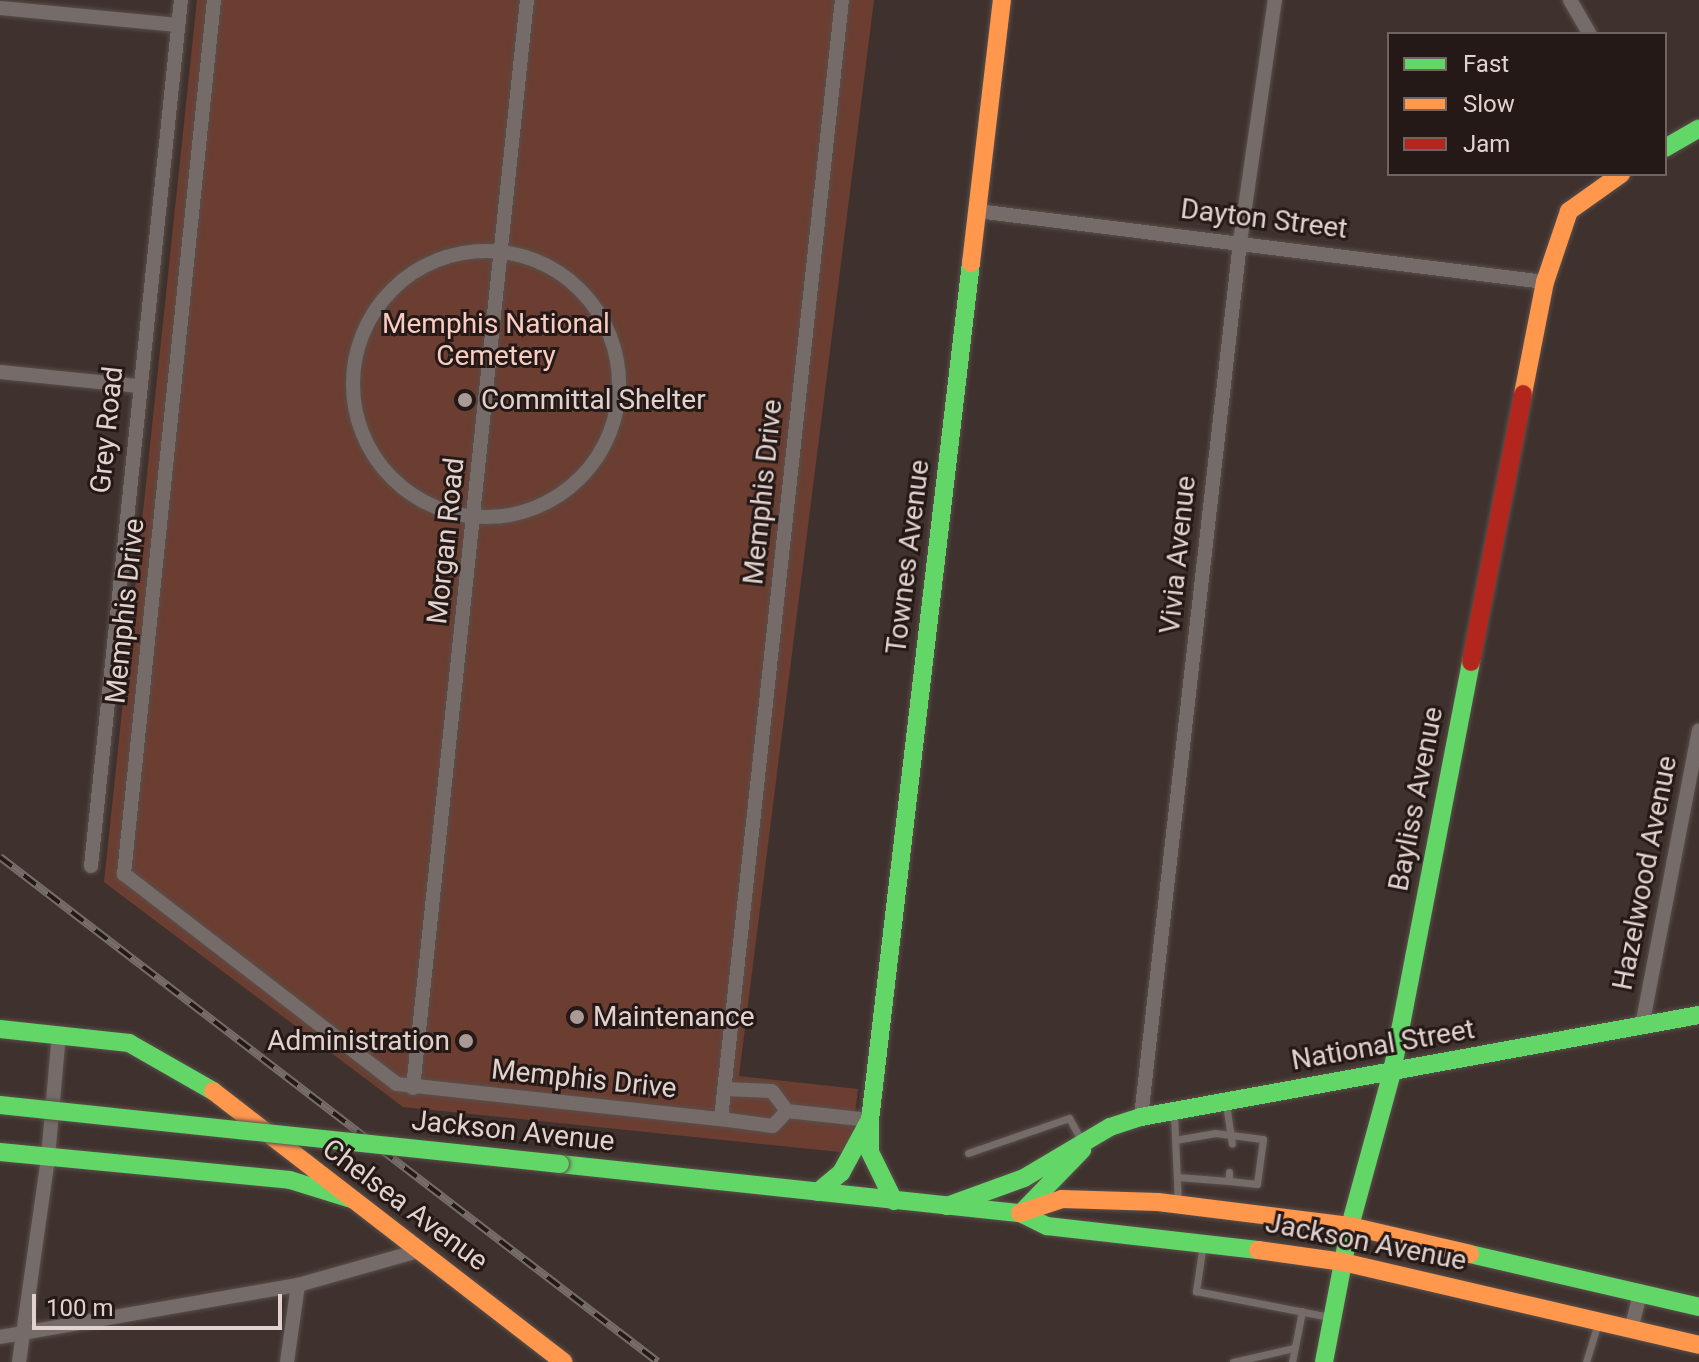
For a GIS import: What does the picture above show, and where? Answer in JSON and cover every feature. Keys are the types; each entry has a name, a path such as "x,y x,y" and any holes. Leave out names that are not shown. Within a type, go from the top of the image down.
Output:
{"main road":[{"name":"Townes Avenue","path":"894,1201 870,1152 870,1120 1002,0"},
{"path":"1667,147 1699,128"},
{"name":"Bayliss Avenue","path":"1324,1362 1350,1226 1392,1072 1554,245 1569,211 1618,176"},
{"name":"National Street","path":"1020,1213 1085,1147 1110,1127 1141,1117 1699,1015"},
{"name":"Chelsea Avenue","path":"0,1029 129,1043 213,1091 557,1359"},
{"name":"Jackson Avenue","path":"0,1105 1020,1213 1047,1226 1203,1241 1343,1262 1632,1326 1699,1345"},
{"name":"Townes Avenue","path":"818,1192 841,1173 870,1120"},
{"name":"National Street","path":"947,1206 1024,1178 1085,1147"},
{"path":"0,1152 290,1180 351,1199"},
{"name":"Jackson Avenue","path":"1020,1213 1062,1199 1178,1204 1350,1226 1641,1291 1699,1307"}],"street":[{"name":"Grey Road","path":"91,866 137,386 181,0"},
{"name":"Memphis Drive","path":"214,0 124,874 397,1084 721,1119 842,0"},
{"name":"Morgan Road","path":"413,1088 527,0"},
{"name":"Vivia Avenue","path":"1141,1117 1240,242 1275,0"},
{"path":"1570,0 1589,32"},
{"path":"0,8 178,25"},
{"name":"Dayton Street","path":"977,211 1545,282"},
{"path":"501,250 546,264 583,291 609,330 621,375 616,421 596,463 563,495 520,515 474,518 433,508 398,485 380,463 355,413 353,370 364,329 387,294 420,267 459,252 501,250"},
{"path":"0,372 137,386"},
{"name":"Hazelwood Avenue","path":"1642,1026 1699,730"},
{"path":"19,1362 48,1157 59,1034"},
{"path":"724,1089 772,1091 787,1111 870,1120"},
{"path":"721,1119 773,1126 787,1111"},
{"path":"0,1337 298,1285 418,1251"},
{"path":"287,1362 298,1285"},
{"path":"1632,1326 1641,1291"}],"lane":[{"path":"1226,1101 1232,1140"},
{"path":"1174,1111 1178,1204"},
{"path":"968,1153 1069,1118 1085,1147"},
{"path":"1175,1140 1215,1133 1232,1140 1263,1139 1257,1184 1229,1176 1177,1177"},
{"path":"1203,1241 1196,1291 1332,1318"},
{"path":"1292,1362 1302,1311"},
{"path":"1586,1362 1600,1319"},
{"path":"1233,1362 1294,1348"}],"green space":[{"name":"Memphis National Cemetery","path":"197,0 874,0 739,1076 858,1089 850,1153 403,1107 104,882"}],"railway":[{"path":"0,857 658,1362"}],"traffic: fast":[{"path":"1667,147 1699,128"},
{"path":"894,1201 870,1152 870,1120 971,263"},
{"path":"1324,1362 1350,1226 1392,1072 1471,662"},
{"path":"947,1206 1024,1178 1110,1127 1141,1117 1699,1015"},
{"path":"0,1029 129,1043 213,1091"},
{"path":"0,1105 560,1164"},
{"path":"818,1192 841,1173 868,1123"},
{"path":"1021,1213 1082,1150"},
{"path":"0,1152 290,1180 351,1199"},
{"path":"560,1164 1020,1213 1047,1226 1258,1250"},
{"path":"1470,1254 1699,1307"}],"traffic: slow":[{"path":"971,263 1002,0"},
{"path":"1523,394 1545,282 1569,211 1618,176"},
{"path":"213,1091 564,1362"},
{"path":"1020,1213 1062,1199 1158,1202 1350,1226 1470,1254"},
{"path":"1258,1250 1343,1262 1699,1345"}],"traffic: jam":[{"path":"1471,662 1523,394"}],"place":[{"name":"Committal Shelter","path":"465,400"},
{"name":"Maintenance","path":"577,1017"},
{"name":"Administration","path":"466,1041"}]}
